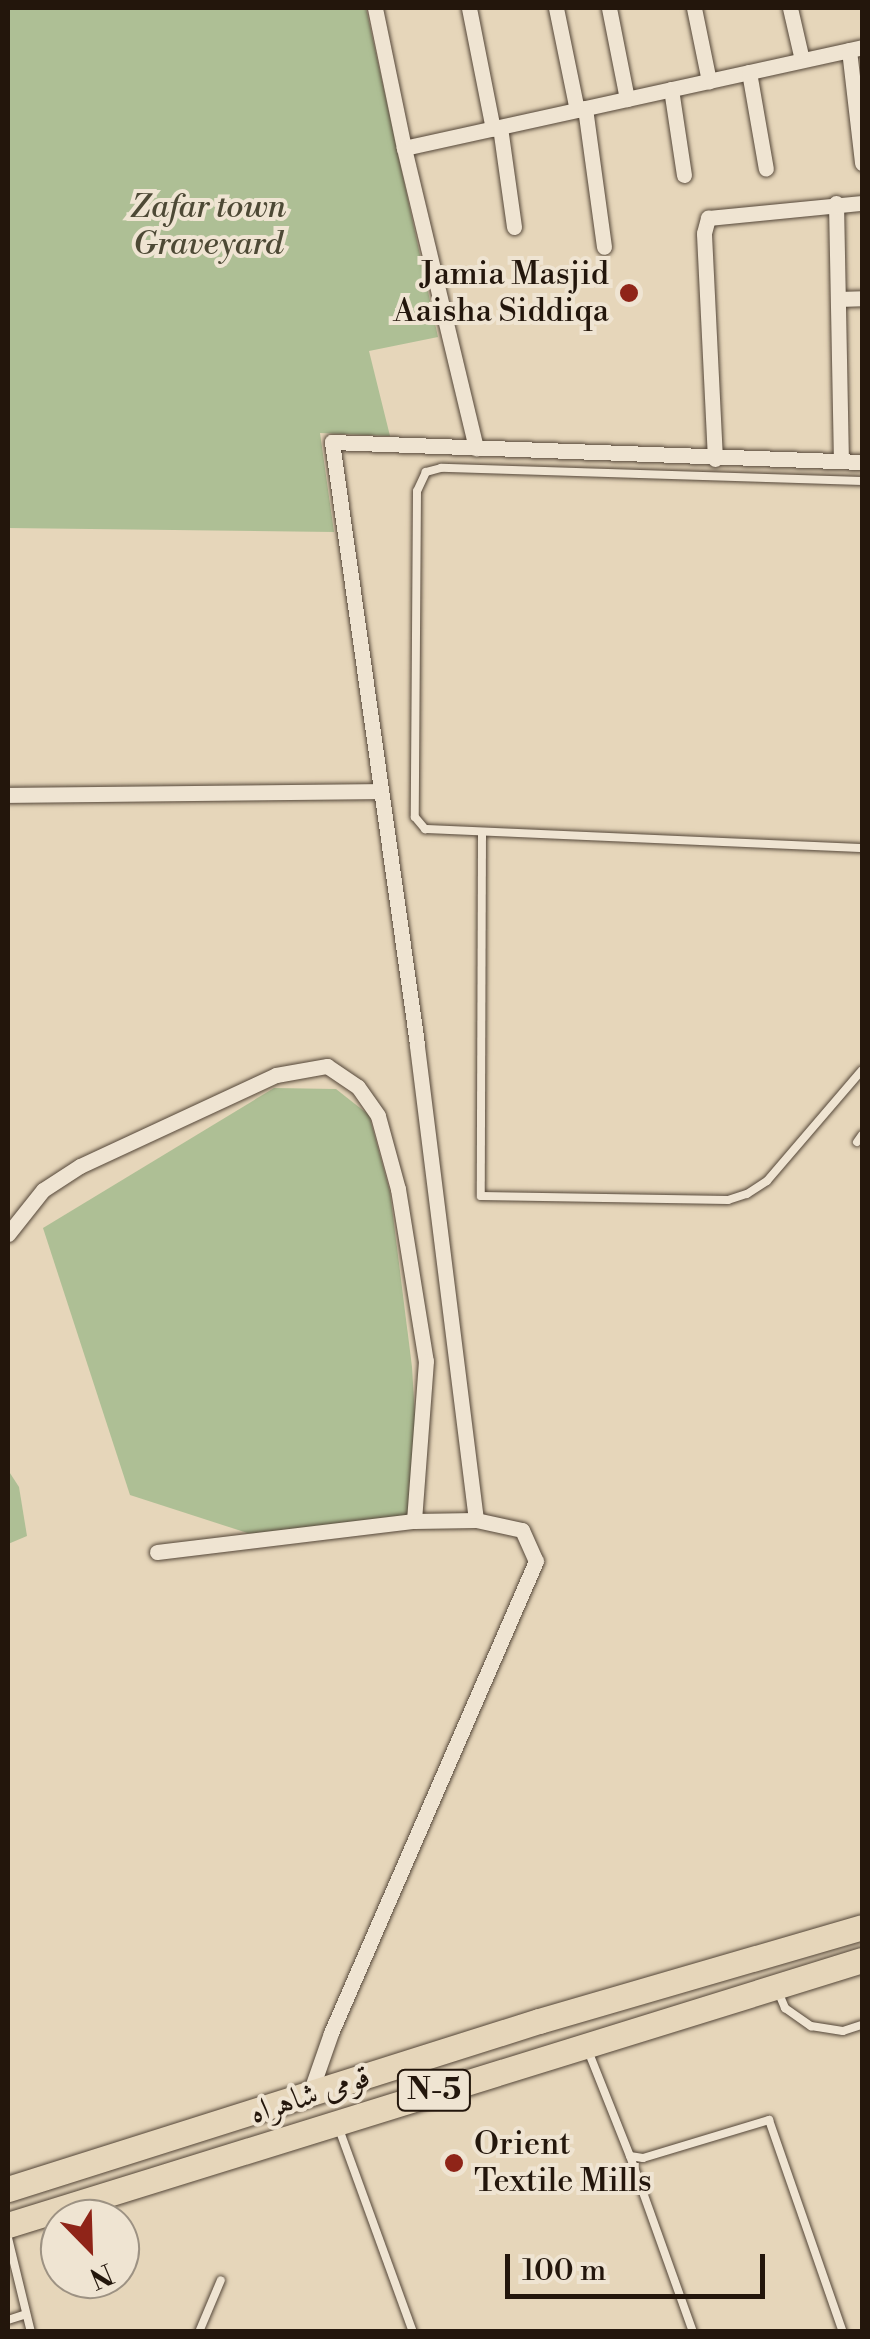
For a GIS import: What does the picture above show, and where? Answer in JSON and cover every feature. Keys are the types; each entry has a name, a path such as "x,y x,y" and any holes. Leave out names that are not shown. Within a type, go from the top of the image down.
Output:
{"highway":[{"path":"822,1940 862,1915"},
{"name":"قومی شاہراہ","path":"8,2189 539,2020 862,1926"},
{"name":"قومی شاہراہ","path":"8,2226 335,2120 587,2048 862,1960"}],"street":[{"path":"374,8 476,449"},
{"path":"468,8 497,128 514,227"},
{"path":"556,8 581,109 604,247"},
{"path":"609,8 627,99"},
{"path":"694,8 708,81"},
{"path":"790,8 802,60"},
{"path":"404,148 856,48 862,164"},
{"path":"750,72 766,168"},
{"path":"671,89 684,175"},
{"path":"715,459 704,233 708,218 862,203"},
{"path":"836,204 841,461"},
{"path":"838,300 862,298"},
{"path":"476,1520 417,1044 332,442 862,462"},
{"path":"8,795 380,790"},
{"path":"8,1234 43,1190 80,1166 276,1074 327,1066 358,1087 378,1116 398,1189 426,1361 414,1521"},
{"path":"157,1552 414,1521 476,1520 522,1530 536,1561 332,2033 310,2094"}],"lane":[{"path":"862,481 441,468 420,478 415,816 424,830 862,848"},
{"path":"482,832 481,1196 728,1200 747,1194 767,1181 862,1070"},
{"path":"777,1988 785,2008 811,2026 843,2032 862,2025"},
{"path":"587,2048 692,2332"},
{"path":"335,2120 414,2332"},
{"path":"630,2156 643,2158 769,2120 843,2332"},
{"path":"8,2238 31,2332"},
{"path":"199,2332 221,2280"},
{"path":"8,2320 26,2314"}],"green space":[{"name":"Zafar town Graveyard","path":"8,8 366,8 438,337 369,351 390,436 320,433 334,532 8,528"},
{"path":"274,1088 336,1089 369,1115 390,1192 412,1367 421,1518 269,1540 130,1495 43,1228"},
{"path":"8,1470 19,1487 27,1536 8,1544"}],"place":[{"name":"Jamia Masjid Aaisha Siddiqa","path":"629,293"},
{"name":"Orient Textile Mills","path":"454,2163"}]}
